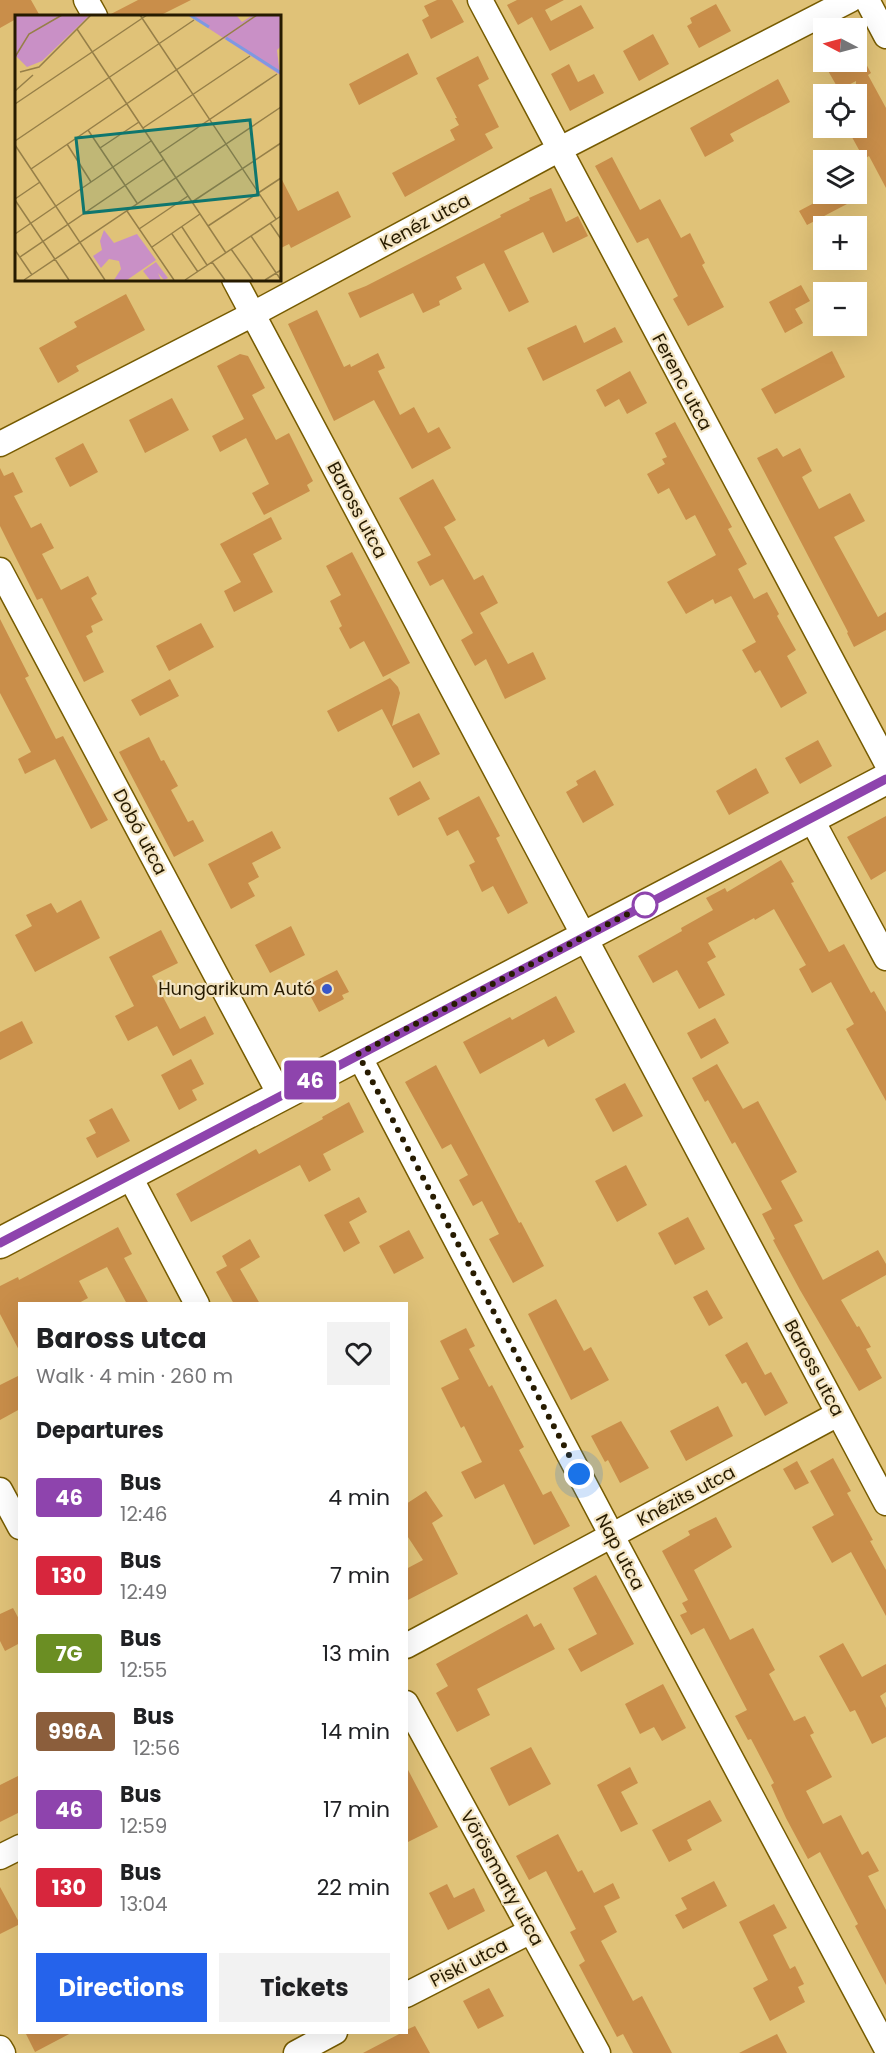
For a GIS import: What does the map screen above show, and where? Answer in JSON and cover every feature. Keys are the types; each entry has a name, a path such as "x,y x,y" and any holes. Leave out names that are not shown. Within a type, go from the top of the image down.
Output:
{"street":[{"path":"86,0 94,15"},
{"name":"Ferenc utca","path":"480,0 886,762"},
{"name":"Kenéz utca","path":"0,444 252,314 558,150 850,0"},
{"path":"867,0 886,36"},
{"name":"Baross utca","path":"235,280 886,1503"},
{"name":"Dobó utca","path":"0,570 280,1095"},
{"path":"0,1243 886,779"},
{"path":"811,818 886,958"},
{"name":"Nap utca","path":"358,1054 886,2048"},
{"path":"129,1175 195,1302"},
{"name":"Knézits utca","path":"408,1645 838,1414"},
{"path":"0,1490 18,1523"},
{"name":"Vörösmarty utca","path":"408,1707 598,2053"},
{"path":"0,1857 18,1848"},
{"name":"Piski utca","path":"408,1994 531,1931"},
{"path":"296,2053 331,2034"},
{"path":"0,2048 3,2053"}],"building":[{"path":"0,0 31,0 39,15 15,15 15,20 0,28"},
{"path":"138,0 191,0 161,15 109,15"},
{"path":"437,0 452,0 464,22 431,39 422,20 429,16 424,6"},
{"path":"517,0 564,0 545,10 551,21 581,5 594,28 550,51 532,17 518,25 507,5"},
{"path":"716,4 731,31 699,48 687,26 692,23 690,18"},
{"path":"653,34 669,64 639,81 623,51"},
{"path":"408,53 418,74 359,105 349,84"},
{"path":"478,56 489,79 478,85 499,127 485,134 493,148 405,197 392,173 455,140 450,130 459,125 436,78"},
{"path":"569,64 578,82 594,74 604,93 570,111 551,74"},
{"path":"867,66 871,73 868,75 886,108 886,188 869,156 867,157 867,150 859,150 852,138 867,138 867,84 856,84 856,81 850,84 836,84 829,72 867,72"},
{"path":"778,79 790,102 730,134 734,141 705,157 690,128"},
{"path":"612,157 640,210 660,199 681,238 690,233 705,263 702,265 724,307 688,326 673,299 678,296 648,238 637,243 595,166"},
{"path":"280,176 298,211 338,191 351,217 291,248 289,244 280,248"},
{"path":"551,188 566,222 578,216 588,236 553,253 543,232 504,251 529,302 509,312 484,263 456,277 462,289 439,301 440,305 423,313 413,293 360,318 348,293 501,217 500,215 530,200 529,198"},
{"path":"813,204 847,204 824,216 813,216 813,222 807,225 799,211"},
{"path":"801,285 810,301 795,309 803,323 785,333 769,302"},
{"path":"126,294 145,330 76,366 79,371 58,383 39,348 77,327 74,322"},
{"path":"317,310 344,367 350,364 351,367 378,353 385,368 378,371 400,415 414,407 428,433 439,427 451,448 412,469 374,400 334,421 288,324"},
{"path":"576,325 584,343 615,327 623,342 543,381 527,348"},
{"path":"832,351 845,377 775,414 761,389"},
{"path":"240,354 248,356 265,388 252,395 276,440 289,433 313,481 307,485 310,491 264,515 252,493 269,484 246,438 220,452 212,436 244,419 217,366"},
{"path":"630,371 647,403 627,414 619,399 605,407 596,390"},
{"path":"172,398 189,430 145,453 129,420"},
{"path":"675,422 732,527 728,529 747,564 738,569 754,599 767,592 796,650 787,656 807,693 781,708 760,670 755,673 742,650 756,642 731,596 715,604 713,599 686,614 667,582 716,555 695,515 686,520 669,488 658,494 647,474 665,464 662,459 667,457 655,433"},
{"path":"83,443 98,472 70,487 55,458"},
{"path":"777,448 783,457 800,448 812,471 802,477 819,509 850,493 865,521 834,537 878,617 886,612 886,630 854,647 757,458"},
{"path":"0,468 4,476 13,472 23,492 14,496 31,528 41,523 54,548 42,554 61,590 88,576 97,594 91,598 103,620 91,626 93,632 86,636 104,672 84,682 42,598 37,600 0,526"},
{"path":"433,479 456,520 444,527 474,580 483,575 498,603 480,613 508,664 533,652 546,679 505,699 486,659 475,666 461,640 473,633 443,579 430,586 417,562 431,555 399,498"},
{"path":"271,517 282,539 253,554 273,592 234,612 224,591 241,582 220,544"},
{"path":"352,552 410,663 383,677 364,641 350,649 339,628 342,626 330,601 341,595 326,566"},
{"path":"0,619 29,676 25,678 56,739 63,736 108,820 91,829 55,759 25,774 18,759 31,752 0,693"},
{"path":"201,623 214,647 169,671 156,646"},
{"path":"390,678 400,693 392,726 419,713 440,754 413,768 382,709 338,732 327,711"},
{"path":"170,679 179,696 140,716 131,700"},
{"path":"149,737 161,761 164,760 178,786 171,790 188,822 193,820 204,841 174,857 119,752"},
{"path":"818,740 832,766 800,784 785,758"},
{"path":"756,768 769,793 729,815 716,791"},
{"path":"595,770 614,805 583,823 566,792 578,785 576,781"},
{"path":"420,781 430,799 398,816 389,798"},
{"path":"479,796 500,836 496,838 528,903 508,914 493,886 482,892 469,865 475,862 458,830 447,836 438,818"},
{"path":"886,816 886,871 871,880 847,837"},
{"path":"272,831 281,848 252,863 259,877 248,883 255,896 231,909 208,864"},
{"path":"781,860 829,952 844,944 871,993 874,991 886,1012 886,1101 846,1029 854,1024 831,982 812,993 799,969 806,965 774,909 708,943 716,957 707,962 725,995 699,1009 677,970 653,983 638,956 713,910 706,898 725,888 727,892"},
{"path":"81,900 100,938 35,972 15,935 32,926 26,915 51,903 57,913"},
{"path":"291,926 305,955 270,973 255,945"},
{"path":"161,930 178,963 152,976 180,1029 205,1016 214,1034 173,1056 157,1026 128,1041 115,1016 134,1006 109,957"},
{"name":"Hungarikum Autó","path":"337,970 349,992 342,995 344,999 319,1012 305,986"},
{"path":"556,996 575,1032 548,1047 544,1039 480,1074 463,1042 510,1017 512,1020"},
{"path":"715,1018 729,1043 701,1059 687,1033"},
{"path":"22,1021 33,1043 0,1060 0,1032"},
{"path":"191,1059 204,1084 192,1090 197,1100 179,1110 161,1075"},
{"path":"717,1064 743,1109 758,1101 797,1172 781,1181 803,1221 794,1225 823,1280 878,1250 886,1264 886,1275 841,1300 871,1347 866,1349 882,1378 859,1391 773,1240 775,1239 762,1214 772,1209 735,1142 732,1144 708,1100 705,1102 692,1078"},
{"path":"436,1065 544,1266 513,1283 489,1239 499,1234 482,1201 473,1206 459,1180 468,1175 451,1144 442,1149 405,1082"},
{"path":"625,1083 643,1116 613,1132 595,1099"},
{"path":"349,1102 364,1132 323,1154 331,1170 309,1182 300,1165 191,1222 176,1194 256,1149 259,1154"},
{"path":"112,1108 130,1141 97,1158 86,1138 96,1133 89,1120"},
{"path":"626,1165 647,1205 617,1222 595,1181"},
{"path":"359,1197 367,1212 349,1222 360,1243 344,1252 324,1215"},
{"path":"688,1217 705,1249 675,1265 658,1233"},
{"path":"118,1227 132,1254 124,1258 148,1302 126,1302 107,1267 79,1281 88,1298 81,1302 18,1302 18,1348 0,1314 0,1286 18,1277 19,1280"},
{"path":"409,1230 424,1258 394,1274 379,1246"},
{"path":"250,1239 260,1257 240,1269 259,1302 233,1302 216,1272 227,1266 222,1256"},
{"path":"707,1290 723,1318 709,1326 693,1297"},
{"path":"556,1299 584,1351 591,1347 609,1380 571,1400 528,1314"},
{"path":"466,1328 475,1346 469,1349 489,1387 492,1385 524,1447 519,1450 543,1495 551,1491 570,1526 534,1545 504,1484 475,1499 461,1472 482,1462 464,1426 461,1428 441,1388 459,1379 440,1341"},
{"path":"747,1342 765,1375 771,1372 788,1403 765,1416 746,1382 742,1384 725,1355"},
{"path":"18,1376 18,1410 0,1420 0,1385"},
{"path":"718,1406 733,1436 686,1461 670,1431"},
{"path":"621,1421 649,1468 620,1483 608,1460 605,1462 591,1436"},
{"path":"833,1458 851,1491 847,1493 873,1540 870,1541 886,1570 886,1616 851,1552 832,1563 812,1527 834,1515 810,1471"},
{"path":"797,1461 809,1483 795,1490 783,1469"},
{"path":"426,1491 443,1516 432,1523 458,1574 408,1600 408,1568 423,1560 408,1537 408,1503"},
{"path":"716,1517 732,1547 694,1570 730,1640 753,1628 775,1670 769,1674 794,1721 805,1716 814,1733 810,1735 832,1777 806,1791 823,1824 841,1815 862,1855 868,1851 879,1871 868,1876 886,1910 886,1985 855,1926 858,1924 820,1852 808,1859 786,1818 771,1785 774,1783 751,1739 748,1740 735,1716 747,1710 704,1628 691,1635 680,1615 687,1612 682,1603 688,1600 662,1551 690,1535 688,1531"},
{"path":"596,1575 634,1644 581,1672 568,1649 597,1634 573,1588"},
{"path":"13,1608 18,1617 18,1644 5,1651 0,1641 0,1614"},
{"path":"527,1614 534,1627 541,1623 555,1649 477,1689 490,1715 457,1732 436,1693 448,1686 436,1664"},
{"path":"843,1643 862,1677 886,1664 886,1692 880,1696 886,1708 886,1737 872,1744 855,1710 850,1712 819,1656"},
{"path":"663,1684 686,1728 662,1741 654,1727 640,1734 625,1704"},
{"path":"531,1747 551,1784 509,1806 490,1768"},
{"path":"630,1767 638,1783 621,1792 638,1824 621,1832 597,1785"},
{"path":"408,1770 438,1827 408,1842"},
{"path":"18,1776 18,1813 0,1822 0,1785"},
{"path":"710,1800 722,1821 687,1840 692,1850 669,1862 652,1830"},
{"path":"558,1834 578,1872 582,1870 594,1893 613,1883 620,1898 604,1906 617,1932 601,1941 633,2001 642,1996 672,2053 633,2053 623,2034 617,2037 579,1965 585,1961 570,1932 576,1929 546,1871 529,1880 516,1856"},
{"path":"714,1881 727,1906 683,1929 675,1915 687,1909 681,1898"},
{"path":"447,1884 454,1898 474,1888 485,1911 448,1930 429,1893"},
{"path":"0,1887 18,1920 18,1925 0,1934"},
{"path":"774,1904 787,1928 773,1935 790,1969 795,1966 804,1984 798,1987 805,2002 770,2021 753,1988 768,1980 739,1922"},
{"path":"489,1988 504,2016 478,2029 463,2001"},
{"path":"415,2026 430,2053 363,2053 399,2034 408,2034 408,2029"},
{"path":"26,2034 69,2034 35,2052"},
{"path":"777,2034 787,2053 739,2053"}],"bus line":[{"name":"46","path":"0,1243 886,779"}],"place":[{"name":"Hungarikum Autó","path":"327,989"}],"route":[{"path":"579,1474 358,1054 645,905"}]}
